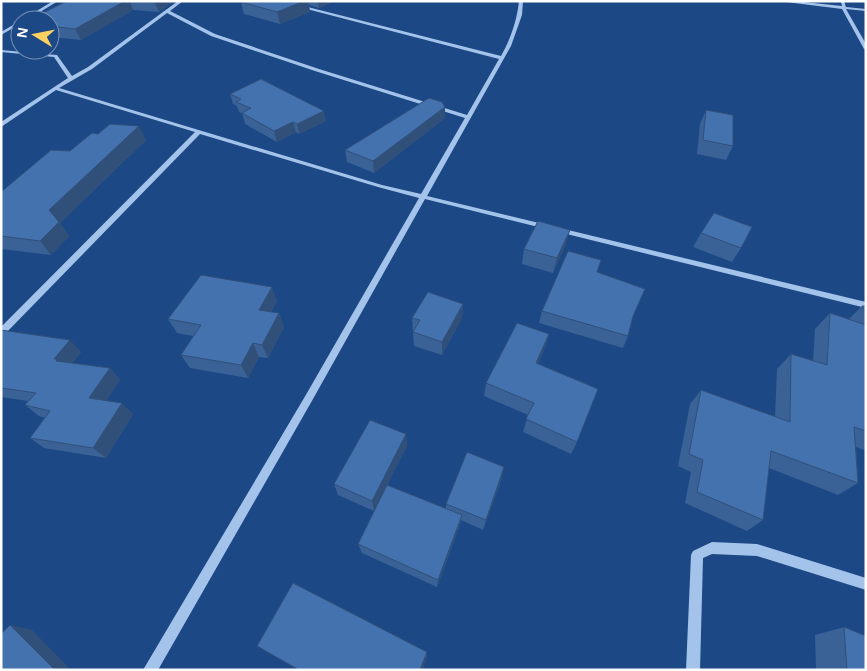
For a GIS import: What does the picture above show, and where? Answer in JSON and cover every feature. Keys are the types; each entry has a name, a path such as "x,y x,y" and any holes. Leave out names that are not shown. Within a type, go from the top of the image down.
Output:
{"street":[{"path":"40,10 56,1"},
{"path":"1,126 71,78 90,68 181,1"},
{"path":"278,1 501,58"},
{"path":"780,1 843,4 866,10"},
{"path":"150,670 310,396 509,46 520,15 520,2"},
{"path":"42,3 48,5"},
{"path":"843,4 866,49"},
{"path":"168,12 213,35 468,117"},
{"path":"1,51 55,56 71,78"},
{"path":"57,89 422,197 866,305"},
{"path":"1,333 200,131"},
{"path":"693,670 697,555 712,548 757,550 866,584"}],"building":[{"path":"67,1 125,1 75,29 60,27 60,10 49,10"},
{"path":"304,1 277,12 241,2"},
{"path":"261,79 324,111 297,124 293,122 274,131 242,113 251,108 236,102 241,99 230,94"},
{"path":"429,98 442,102 445,107 373,161 345,150"},
{"path":"706,110 733,115 733,146 703,140"},
{"path":"110,124 139,126 49,210 59,222 40,241 1,236 1,192 51,150 70,151 92,133 98,134"},
{"path":"714,213 752,227 741,248 701,233"},
{"path":"538,221 570,230 557,258 524,249"},
{"path":"568,251 601,260 597,272 645,289 633,316 628,336 542,311"},
{"path":"201,275 272,287 259,310 279,313 262,345 253,343 241,365 181,355 201,325 168,319"},
{"path":"428,292 463,304 442,342 413,332 420,320 412,318"},
{"path":"830,313 866,325 866,431 854,427 858,483 771,451 763,520 697,492 703,460 689,454 701,390 790,422 791,354 827,365"},
{"path":"517,323 549,334 536,363 598,389 577,442 526,419 534,403 486,383"},
{"path":"1,330 70,340 54,359 57,359 56,361 110,368 89,398 122,403 93,448 30,438 50,411 25,405 36,393 1,388"},
{"path":"370,420 406,434 372,501 334,484"},
{"path":"467,452 504,467 486,520 446,504"},
{"path":"387,485 462,515 438,580 358,544"},
{"path":"293,583 427,652 420,670 299,670 257,646"},
{"path":"10,625 55,670 1,670 1,634"},
{"path":"844,627 866,636 866,670 847,670"}]}
